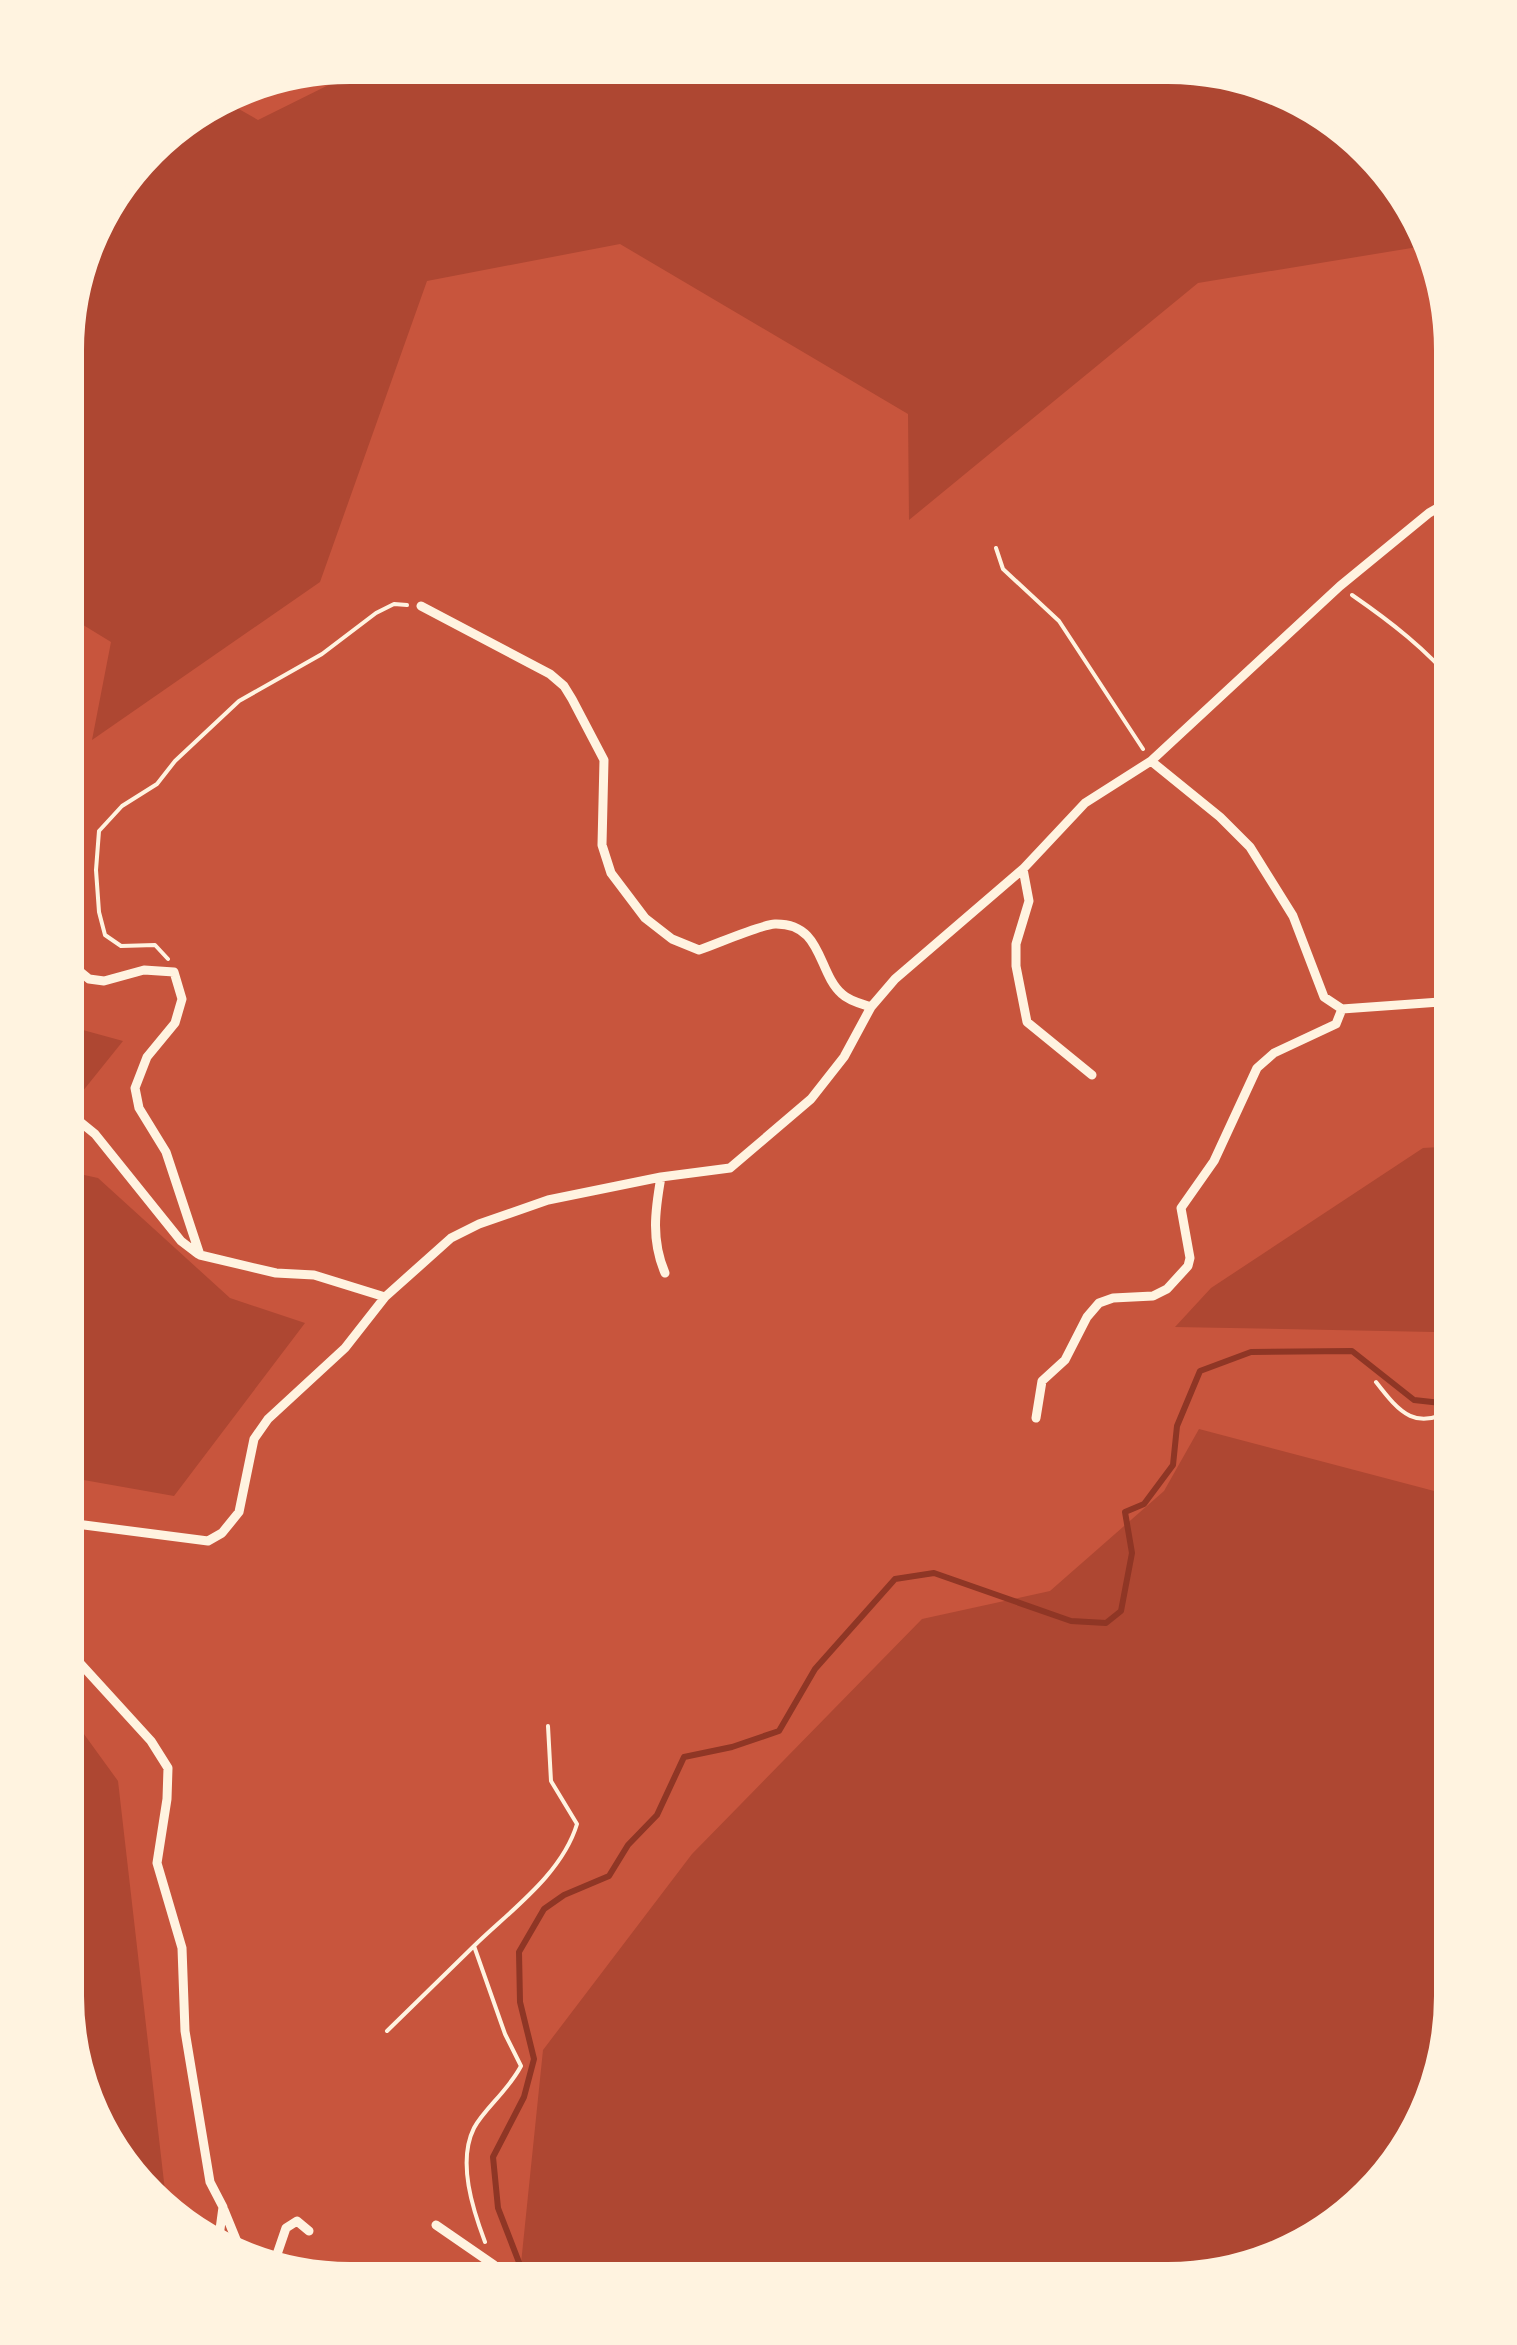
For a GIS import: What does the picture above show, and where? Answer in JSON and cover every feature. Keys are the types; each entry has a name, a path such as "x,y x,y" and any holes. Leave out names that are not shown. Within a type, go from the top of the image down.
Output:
{"street":[{"path":"77,1524 208,1541 239,1512 254,1439 268,1420 345,1348 385,1297 451,1238 548,1200 661,1177 730,1168 812,1099 844,1057 871,1007 895,979 1022,869 1085,804 1151,762 1340,586 1440,506"},
{"path":"422,606 550,674 564,686 604,760 604,857 645,918 672,939 699,950 774,924 797,930 816,945 833,984 844,997 871,1007"},
{"path":"1151,762 1220,817 1250,847 1293,916 1324,997 1342,1009 1440,1002"},
{"path":"1022,869 1029,901 1016,944 1016,966 1027,1022 1092,1075"},
{"path":"77,967 89,979 104,981 144,970 174,972 182,999 174,1022 147,1057 135,1088 139,1108 166,1152 200,1256"},
{"path":"1036,1418 1042,1381 1065,1360 1087,1317 1099,1303 1112,1298 1153,1296 1167,1289 1188,1266 1182,1208 1214,1160 1257,1068 1274,1053 1336,1024 1342,1009"},
{"path":"77,1121 95,1134 181,1242 200,1256 276,1273 314,1276 385,1297"},
{"path":"661,1177 654,1218 657,1254 665,1273"},
{"path":"77,1659 151,1741 168,1768 168,1799 158,1863 182,1948 185,2031 210,2182 237,2243"},
{"path":"219,2234 222,2207"},
{"path":"276,2257 286,2228 297,2221 309,2231"},
{"path":"436,2225 495,2268"}],"path":[{"path":"996,548 1003,569 1059,621 1151,762"},
{"path":"1340,586 1402,630 1440,665"},
{"path":"174,972 166,955 155,945 120,946 105,935 96,870 99,830 122,806 158,784 174,762 240,701 322,654 394,604 422,606"},
{"path":"1376,1382 1400,1413 1416,1418 1439,1416"},
{"path":"387,2031 556,1866 570,1846 577,1824 551,1781 548,1726"},
{"path":"474,1946 505,2034 521,2066 510,2087 474,2128 468,2154 471,2204 494,2265"}],"shaded area":[{"path":"350,77 1203,80 1271,98 1333,134 1383,184 1419,247 1198,283 909,520 908,414 620,244 427,281 320,582 92,740 111,642 77,621 77,350 80,314 92,262 123,199 170,145 232,105 258,120"},
{"path":"77,1028 123,1041 78,1097"},
{"path":"1440,1147 1439,1329 1175,1327 1211,1288 1423,1148"},
{"path":"77,1173 98,1178 230,1298 305,1323 174,1496 77,1479"},
{"path":"1199,1429 1439,1492 1439,2013 1430,2066 1419,2099 1383,2161 1360,2188 1303,2231 1271,2247 1203,2265 521,2268 543,2050 692,1854 922,1619 1050,1591 1164,1491"},
{"path":"77,1724 118,1781 166,2195 134,2161 114,2131 92,2083 83,2048 77,1995"}],"waterway":[{"path":"521,2268 498,2208 493,2157 524,2097 534,2059 520,2002 519,1952 544,1909 564,1895 609,1876 628,1845 657,1815 684,1757 732,1747 779,1731 815,1669 895,1579 934,1573 1071,1621 1106,1623 1121,1611 1132,1553 1125,1512 1144,1504 1173,1465 1177,1426 1200,1371 1251,1352 1352,1351 1414,1400 1439,1403"}]}
